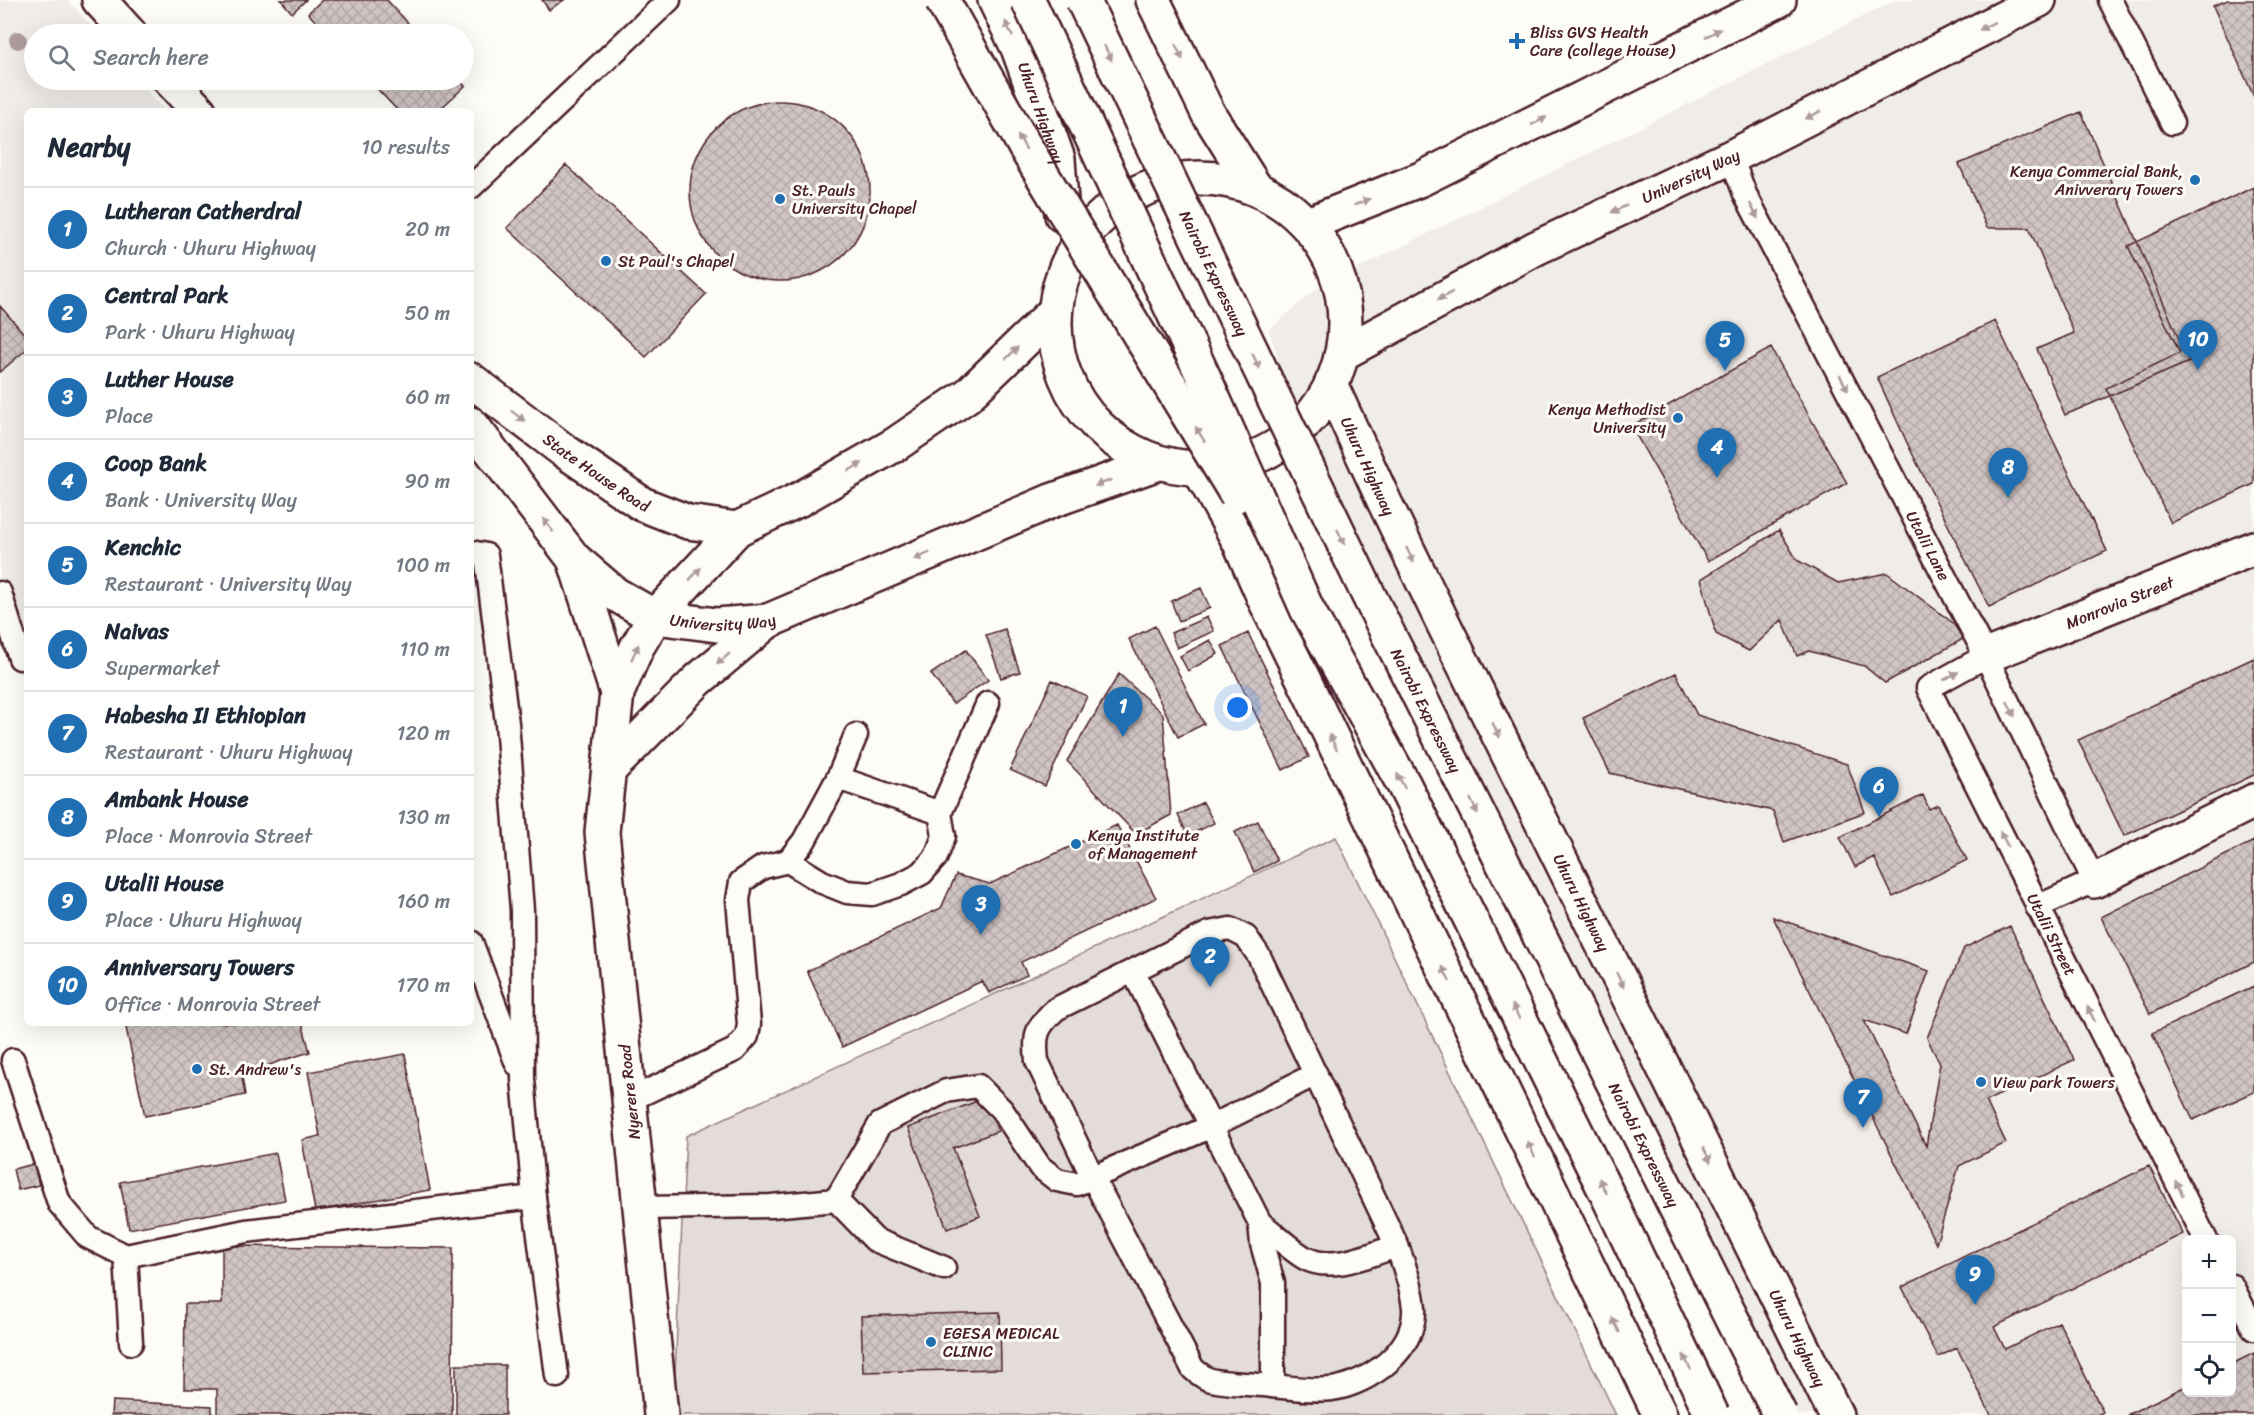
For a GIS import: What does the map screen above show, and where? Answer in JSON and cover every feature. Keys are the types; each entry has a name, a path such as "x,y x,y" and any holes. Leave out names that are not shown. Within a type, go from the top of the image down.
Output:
{"main road":[{"path":"99,0 121,24"},
{"path":"942,0 1024,145 1307,609 1404,785 1608,1196 1712,1415"},
{"name":"Uhuru Highway","path":"995,0 1018,48 1058,159 1065,267"},
{"path":"1028,0 1200,369 1307,609"},
{"name":"Nairobi Expressway","path":"1083,0 1368,594 1780,1415"},
{"path":"1153,0 1208,113 1254,186"},
{"path":"1308,224 1420,179 1779,0"},
{"name":"University Way","path":"1345,352 1536,248 1731,157 2039,0"},
{"path":"179,90 196,108"},
{"path":"1176,180 1254,186 1271,195 1308,224 1332,258 1346,304 1345,352 1332,388 1278,447 1240,464 1199,469 1158,463 1122,447 1091,421 1069,389 1056,352 1054,312 1065,267 1091,226 1130,195 1176,180"},
{"name":"University Way","path":"655,617 737,529 800,499 896,444 968,395 1054,312"},
{"name":"State House Road","path":"474,382 563,450 642,504 688,522 737,529"},
{"name":"Uhuru Highway","path":"1332,388 1445,627 1836,1415"},
{"path":"474,428 574,559 615,594 655,617"},
{"name":"University Way","path":"655,617 717,625 768,621 1051,501 1158,463"},
{"path":"1199,469 1240,543 1265,600 1660,1415"},
{"name":"Monrovia Street","path":"1986,656 2254,548"},
{"path":"574,559 617,693"},
{"name":"Nyerere Road","path":"655,617 617,693 602,832 661,1415"},
{"path":"609,770 698,680 768,621"},
{"path":"2094,881 2254,801"}],"lane":[{"path":"474,184 669,0"},
{"path":"2110,0 2172,123"},
{"name":"Utalii Lane","path":"1731,157 1745,194 1986,656 2094,881"},
{"path":"474,553 486,555 507,723 522,910 523,1079 534,1197 557,1376"},
{"path":"0,592 16,656"},
{"name":"Utalii Street","path":"1986,656 1928,688 2204,1235"},
{"path":"788,861 822,882 847,892 872,894 901,884 922,873 936,857 944,836 940,813 988,703"},
{"path":"629,1100 735,1050 747,1036 749,1024 738,900 741,882 763,867 788,861 804,841 838,778 856,735"},
{"path":"838,778 940,813"},
{"path":"2037,907 2094,881"},
{"path":"1230,929 1246,937 1259,956 1397,1246 1408,1277 1414,1309 1410,1333 1395,1355 1379,1370 1358,1382 1333,1389 1305,1390 1208,1379 1192,1369 1037,1061 1034,1040 1042,1022 1056,1009 1133,971 1209,933 1230,929"},
{"path":"474,950 523,1079"},
{"path":"1133,971 1260,1223 1262,1244 1273,1283 1273,1386"},
{"path":"13,1059 59,1203 88,1237 126,1256 246,1231 534,1197"},
{"path":"836,1200 880,1124 946,1091 978,1086 1002,1110 1040,1167 1057,1180 1077,1184 1210,1127 1316,1074"},
{"path":"641,1209 771,1206 836,1200"},
{"path":"836,1200 875,1240 944,1269"},
{"path":"1260,1223 1306,1259 1327,1264 1347,1261 1397,1246"},
{"path":"126,1256 131,1343"},
{"path":"2234,1289 2254,1329"}],"shaded area":[{"path":"0,0 68,0 89,24 24,24 24,90 146,90 162,108 24,108 24,626 0,626"},
{"path":"1896,0 2254,0 2254,1415 1776,1415 1578,970 1343,568 1269,330 1315,290"},
{"path":"1336,837 1616,1415 673,1415 686,1136"}],"building":[{"path":"281,0 306,0 292,13"},
{"path":"322,0 387,0 409,24 318,24 308,13"},
{"path":"542,0 564,0 549,10"},
{"path":"2228,0 2254,0 2254,97 2213,6"},
{"path":"378,90 461,90 441,108 395,108"},
{"name":"St. Pauls University Chapel","path":"780,101 814,108 830,116 844,127 855,141 863,157 870,191 863,225 855,241 844,255 830,266 814,274 780,281 746,274 730,266 716,255 705,241 697,225 690,191 697,157 705,141 716,127 730,116 746,108"},
{"path":"2081,112 2189,362 2065,415 2037,349 2074,333 2029,228 1987,228 1959,164"},
{"name":"St Paul's Chapel","path":"566,165 706,294 646,357 507,228"},
{"path":"2254,187 2254,484 2171,523 2106,388 2180,353 2128,246"},
{"path":"0,306 24,334 24,352 0,372"},
{"path":"1995,321 2107,551 1989,607 1909,447 1877,377"},
{"path":"1771,348 1847,483 1708,561 1631,426"},
{"path":"1779,530 1797,560 1838,583 1887,573 1953,623 1963,639 1885,683 1864,666 1809,651 1797,656 1782,620 1749,651 1716,634 1701,579"},
{"path":"1201,588 1210,608 1179,621 1171,601"},
{"path":"1207,617 1214,631 1177,648 1171,633"},
{"path":"1155,626 1204,724 1178,737 1129,639"},
{"path":"1005,629 1020,672 1001,678 986,635"},
{"path":"1248,633 1309,757 1283,770 1222,646"},
{"path":"1210,640 1218,654 1188,671 1180,656"},
{"path":"966,650 988,680 953,704 931,674"},
{"path":"2254,658 2254,775 2124,836 2078,740"},
{"path":"1676,673 1697,715 1847,764 1865,812 1784,842 1773,811 1610,773 1583,718"},
{"path":"1119,674 1163,714 1171,815 1136,834 1067,761"},
{"path":"1052,680 1087,696 1045,786 1010,770"},
{"path":"1923,795 1929,809 1938,805 1967,860 1893,897 1874,857 1855,867 1840,837"},
{"path":"1203,802 1214,823 1188,836 1178,815"},
{"path":"1258,821 1277,861 1254,872 1235,832"},
{"path":"1117,825 1156,898 1021,962 1027,975 989,993 982,981 842,1047 807,971 941,908 956,875 990,884"},
{"path":"2254,841 2254,962 2150,1014 2101,917"},
{"name":"View park Towers","path":"1773,917 1929,971 1906,1034 1864,1020 1926,1146 1940,1064 1927,1038 1964,948 2010,926 2074,1060 1986,1101 2006,1143 1959,1166 1936,1244"},
{"path":"2254,986 2254,1092 2193,1120 2152,1033"},
{"name":"St. Andrew's","path":"126,1026 303,1026 310,1052 277,1062 242,1077 245,1095 145,1116"},
{"path":"405,1054 430,1190 315,1211 302,1140 320,1136 308,1072"},
{"path":"985,1098 998,1131 953,1148 980,1216 947,1229 908,1128"},
{"path":"276,1153 285,1200 129,1229 120,1182"},
{"path":"34,1164 39,1185 18,1190 13,1169"},
{"path":"2149,1166 2183,1234 1994,1327 2005,1349 2059,1322 2103,1412 2097,1415 1991,1415 1957,1348 1938,1357 1902,1287"},
{"path":"222,1246 453,1248 452,1415 217,1415 217,1389 184,1389 185,1304 222,1304"},
{"name":"EGESA MEDICAL CLINIC","path":"1000,1312 1001,1369 863,1372 861,1316"},
{"path":"2254,1353 2254,1415 2127,1415 2182,1388 2182,1397 2236,1397 2236,1362"},
{"path":"456,1365 505,1365 505,1415 456,1415"},
{"path":"112,1401 212,1406 212,1415 111,1415"}],"place":[{"name":"Bliss GVS Health Care (college House)","path":"1517,41"},
{"name":"Kenya Commercial Bank, Anivverary Towers","path":"2195,180"},
{"name":"St. Pauls University Chapel","path":"780,199"},
{"name":"St Paul's Chapel","path":"606,261"},
{"name":"Anniversary Towers","path":"2198,370"},
{"name":"Kenchic","path":"1725,371"},
{"name":"Kenya Methodist University","path":"1678,418"},
{"name":"Coop Bank","path":"1717,478"},
{"name":"Ambank House","path":"2008,498"},
{"name":"Lutheran Catherdral","path":"1123,737"},
{"name":"Naivas","path":"1879,817"},
{"name":"Kenya Institute of Management","path":"1076,844"},
{"name":"Luther House","path":"981,935"},
{"name":"Central Park","path":"1210,987"},
{"name":"St. Andrew's","path":"197,1069"},
{"name":"View park Towers","path":"1981,1082"},
{"name":"Habesha II Ethiopian","path":"1863,1128"},
{"name":"Utalii House","path":"1975,1305"},
{"name":"EGESA MEDICAL CLINIC","path":"931,1342"}]}
